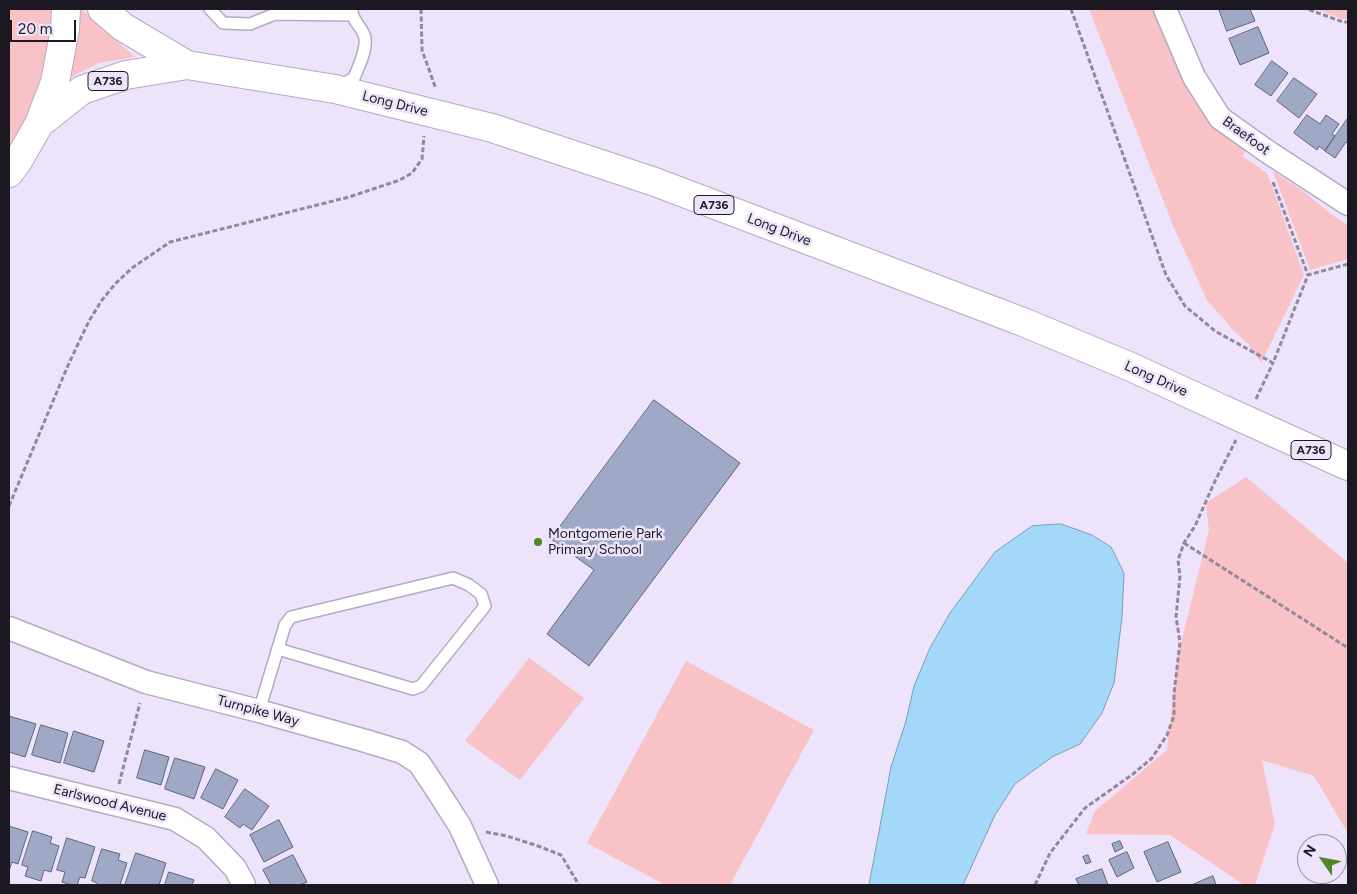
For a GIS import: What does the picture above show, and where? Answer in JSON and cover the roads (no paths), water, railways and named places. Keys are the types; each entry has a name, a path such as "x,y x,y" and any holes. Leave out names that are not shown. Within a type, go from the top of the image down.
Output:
{"main road":[{"path":"9,173 39,124 56,82 65,29 66,9"},
{"name":"Long Drive","path":"102,9 122,28 187,65"},
{"name":"Long Drive","path":"39,124 82,90 126,75 187,65 335,90 492,128 655,182 1023,322 1131,367 1348,466"}],"street":[{"name":"Braefoot","path":"1165,9 1194,77 1220,118 1348,204"},
{"name":"Turnpike Way","path":"9,628 146,682 258,711 402,752 419,763 463,834 487,885"},
{"name":"Earlswood Avenue","path":"9,778 175,819 206,838 235,868 244,885"}],"lane":[{"path":"210,9 223,23 250,24 275,14 352,12 365,38 364,51 354,78 335,90"},
{"path":"258,711 285,625 290,617 453,578 481,594 485,606 421,686 412,689 278,649"}],"water":[{"path":"1061,524 1092,535 1111,547 1124,573 1122,617 1114,683 1102,713 1080,744 1052,757 1015,784 995,815 963,885 869,885 891,767 906,721 914,686 930,648 950,613 995,552 1032,526"}],"place":[{"name":"Montgomerie Park Primary School","path":"538,542"}]}
